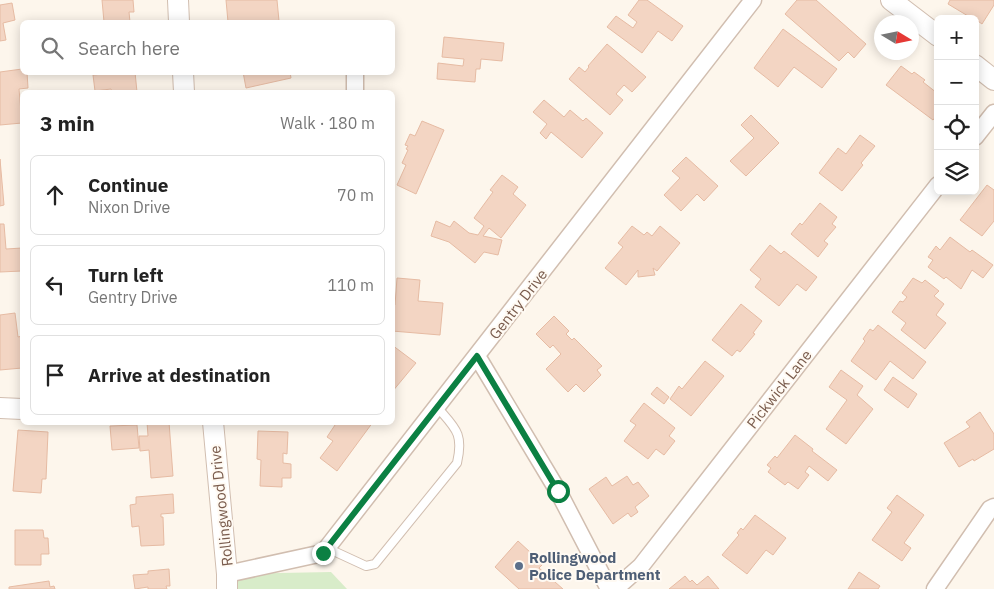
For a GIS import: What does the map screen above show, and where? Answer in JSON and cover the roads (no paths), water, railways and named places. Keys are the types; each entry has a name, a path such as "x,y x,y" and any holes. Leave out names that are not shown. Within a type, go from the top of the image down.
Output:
{"street":[{"path":"178,0 179,20"},
{"name":"Gentry Drive","path":"327,548 753,0"},
{"path":"891,0 934,33"},
{"path":"979,69 994,80"},
{"path":"183,75 184,90"},
{"path":"355,75 355,90"},
{"path":"979,132 994,113"},
{"name":"Pickwick Lane","path":"615,589 641,566 934,190"},
{"path":"477,356 558,491 609,589"},
{"path":"0,408 20,409"},
{"name":"Rollingwood Drive","path":"213,425 227,581"},
{"path":"935,589 990,509 994,507"},
{"path":"227,581 323,553 327,548"}],"lane":[{"path":"327,548 366,566 375,564 458,463 460,448 458,431 437,407"}],"place":[{"name":"Rollingwood Police Department","path":"519,566"}]}
